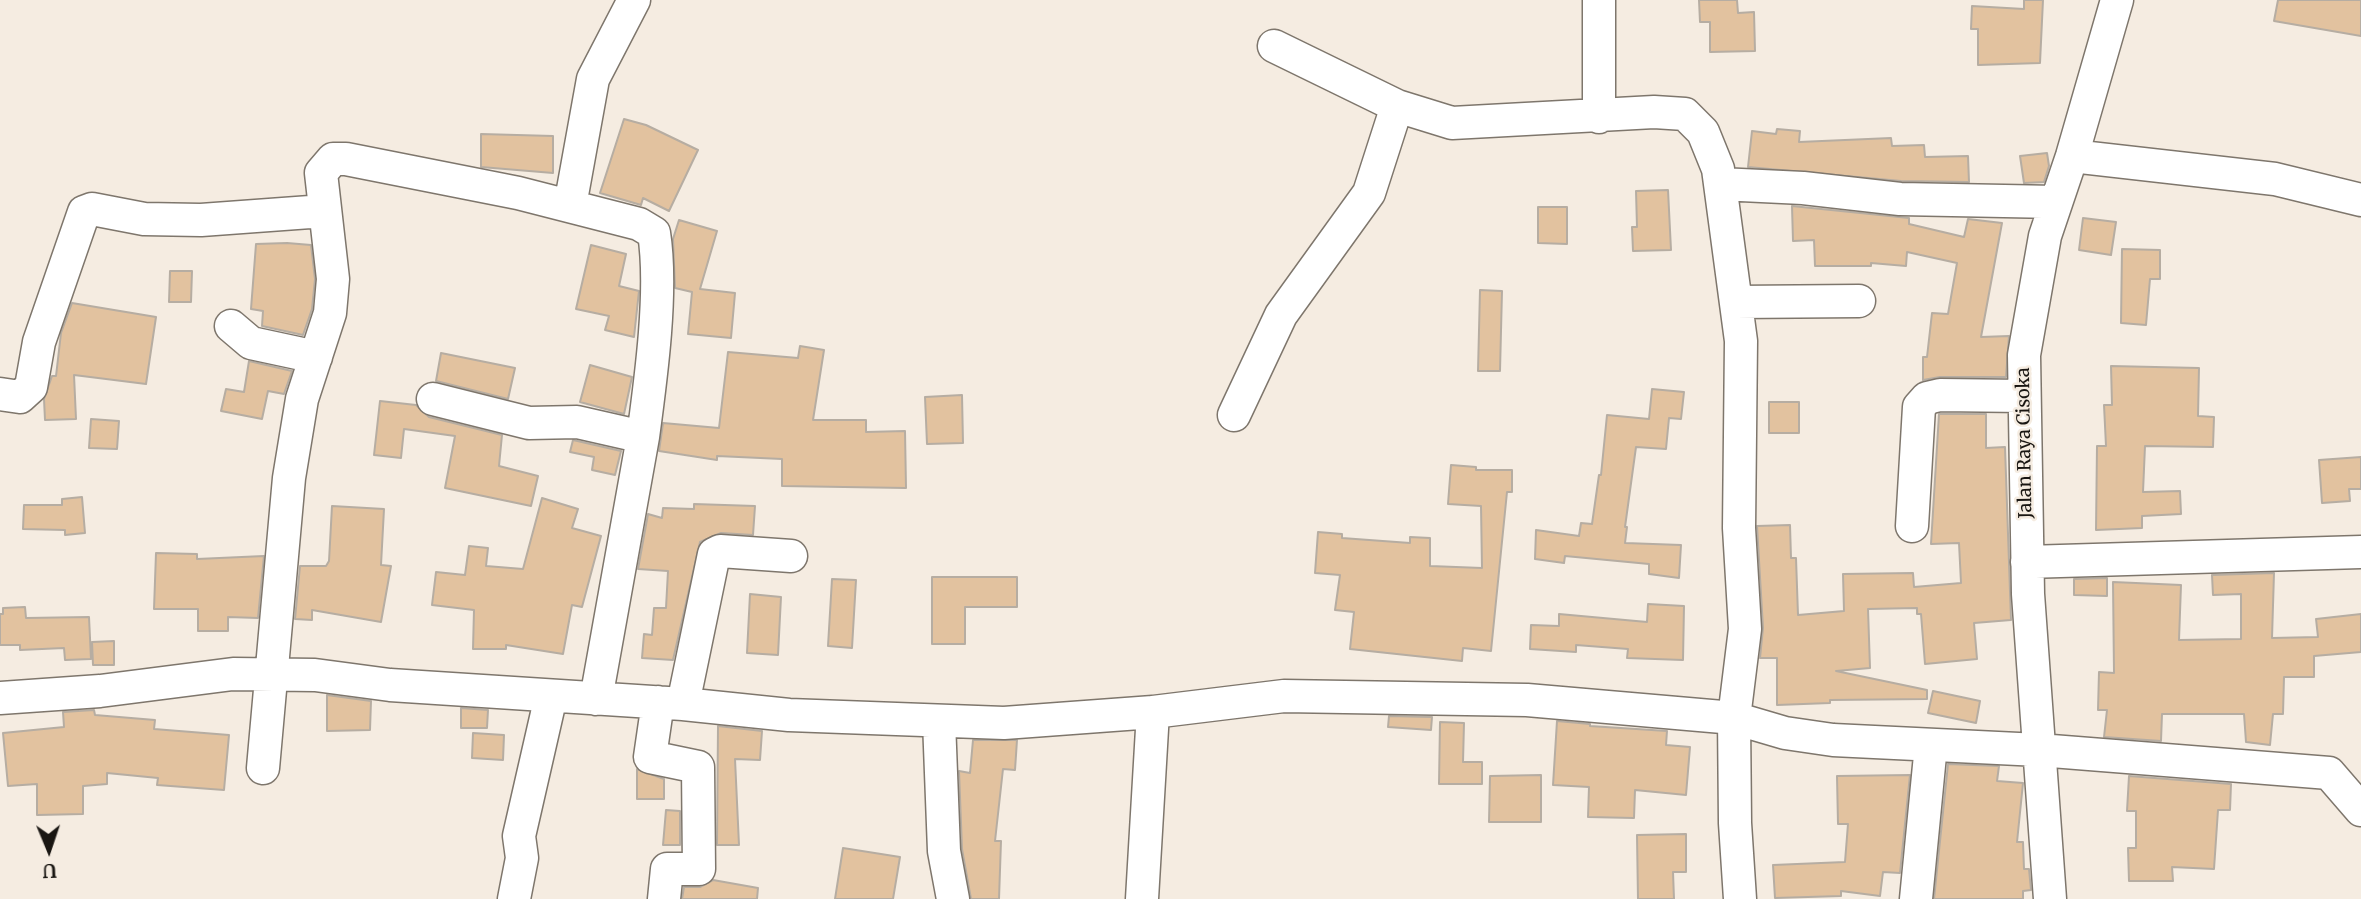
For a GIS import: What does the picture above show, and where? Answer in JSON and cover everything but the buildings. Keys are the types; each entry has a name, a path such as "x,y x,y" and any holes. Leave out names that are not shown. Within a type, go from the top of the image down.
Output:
{"street":[{"path":"570,206 593,79 634,0"},
{"path":"1599,0 1599,117"},
{"name":"Jalan Raya Cisoka","path":"2050,899 2027,562 2024,355 2045,236 2072,156 2117,0"},
{"path":"1274,46 1397,106 1452,123 1654,112 1685,114 1703,132 1720,184 1725,212 1727,255 1741,341 1739,528 1745,629 1734,718 1735,823 1740,899"},
{"path":"1234,415 1281,315 1369,193 1397,106"},
{"path":"2072,156 2275,179 2361,200"},
{"path":"262,768 289,478 302,399 330,313 333,279 321,173 333,159 346,159 570,206 639,224 653,233 656,249 653,339 643,437 596,699"},
{"path":"1720,184 1803,188 1900,199 2056,202"},
{"path":"0,394 20,397 31,387 39,342 84,212 92,209 144,219 201,220 324,211"},
{"path":"1736,302 1859,301"},
{"path":"231,326 251,343 316,357"},
{"path":"1912,526 1919,407 1927,398 1940,395 2024,396"},
{"path":"433,399 529,423 577,422 643,437"},
{"path":"664,899 667,869 699,869 698,767 650,757 671,703 714,554 720,551 791,556"},
{"path":"2027,562 2361,552"},
{"path":"0,698 100,691 233,674 315,675 390,685 671,703 789,715 1004,723 1153,712 1284,696 1517,699 1734,718 1786,733 1833,740 2039,750 2329,773 2361,810"},
{"path":"513,899 522,858 519,836 551,696"},
{"path":"1142,899 1153,712"},
{"path":"939,721 944,851 953,899"},
{"path":"1916,899 1931,745"}]}
